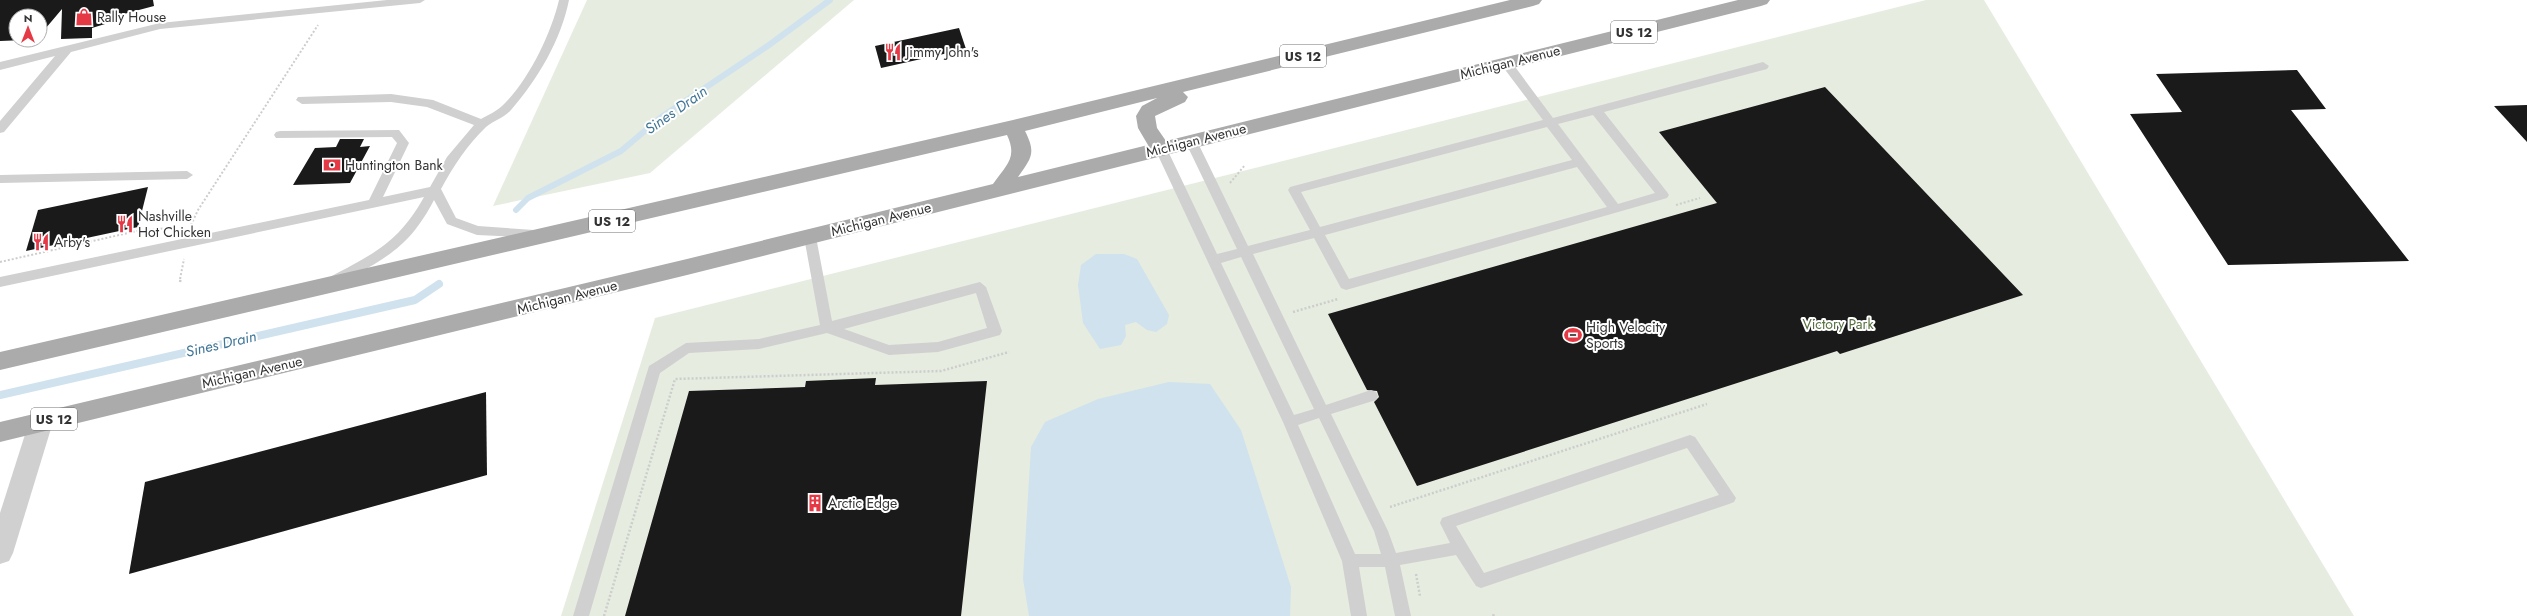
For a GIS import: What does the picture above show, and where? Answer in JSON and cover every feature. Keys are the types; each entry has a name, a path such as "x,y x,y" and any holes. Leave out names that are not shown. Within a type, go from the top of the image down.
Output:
{"main road":[{"name":"US 12","path":"0,361 548,236 1013,127 1533,0"},
{"name":"Michigan Avenue","path":"0,432 810,237 1761,0"},
{"path":"1160,149 1145,128 1144,120 1152,107 1182,96 1358,54 1366,41"},
{"path":"1000,189 1022,158 1023,147 1013,127"}],"street":[{"path":"0,553 41,422"}],"lane":[{"path":"0,66 160,26 420,0"},
{"path":"321,288 380,256 398,242 418,217 451,160 482,124 506,109 534,72 559,22 564,0"},
{"path":"0,130 67,49"},
{"path":"1506,63 1615,209"},
{"path":"1596,110 1663,195 1346,285 1294,190 1550,122 1763,66"},
{"path":"302,100 391,98 429,103 482,124"},
{"path":"280,135 395,133 403,144 373,204"},
{"path":"1191,141 1246,251 1381,531 1391,560 1403,616"},
{"path":"1160,149 1290,422 1350,560 1359,616"},
{"path":"1214,260 1580,162"},
{"path":"0,179 187,175"},
{"path":"0,282 435,190"},
{"path":"435,190 451,221 477,230 548,236"},
{"path":"810,237 827,328"},
{"path":"581,616 654,370 686,348 759,344 827,328 980,286 995,331 938,347 889,350 827,328"},
{"path":"1290,422 1371,396"},
{"path":"1690,441 1729,498 1481,581 1460,548 1447,523 1690,441"},
{"path":"1350,560 1391,560 1460,548"}],"path":[{"path":"180,282 191,225 198,210 328,9"},
{"path":"185,226 191,225"},
{"path":"0,262 137,231 173,228"},
{"path":"604,616 675,379 941,372 1009,352"},
{"path":"1390,508 1707,404"}],"green space":[{"path":"587,0 854,0 650,173 493,206"},
{"name":"Victory Park","path":"1926,0 1984,0 2354,616 561,616 655,318"}],"water":[{"path":"1096,254 1124,254 1137,259 1169,315 1167,324 1156,332 1147,330 1136,322 1125,325 1126,336 1121,345 1100,349 1083,323 1078,285 1081,265"},
{"path":"1169,382 1210,384 1241,430 1291,587 1290,616 1029,616 1023,579 1031,447 1045,422 1098,399"}],"building":[{"path":"0,0 153,0 154,6 105,19 105,24 92,28 92,38 61,39 62,9 48,26 48,8 8,8 8,41 0,41"},
{"path":"959,28 966,49 881,68 875,46"},
{"path":"2297,70 2326,109 2291,110 2409,261 2228,265 2130,114 2182,112 2156,74"},
{"name":"High Velocity Sports","path":"1825,87 2023,295 1840,354 1837,351 1417,486 1374,402 1379,397 1377,391 1367,390 1328,314 1717,203 1659,132"},
{"path":"2527,105 2527,142 2494,106"},
{"name":"Huntington Bank","path":"340,139 364,139 360,147 370,146 350,183 293,185 315,148 336,147"},
{"path":"148,187 138,227 26,251 38,210"},
{"name":"Arctic Edge","path":"876,378 875,385 987,381 961,616 625,616 689,391 805,387 806,381"},
{"path":"486,392 487,475 129,574 145,482"}],"waterway":[{"name":"Sines Drain","path":"516,210 528,198 621,151 660,118 769,45 830,0"},
{"name":"Sines Drain","path":"0,395 415,300 439,284"}],"place":[{"name":"Rally House","path":"84,17"},
{"name":"Jimmy John's","path":"893,52"},
{"name":"Huntington Bank","path":"332,165"},
{"name":"Nashville Hot Chicken","path":"125,224"},
{"name":"Arby's","path":"41,242"},
{"name":"High Velocity Sports","path":"1573,335"},
{"name":"Arctic Edge","path":"815,503"}]}
